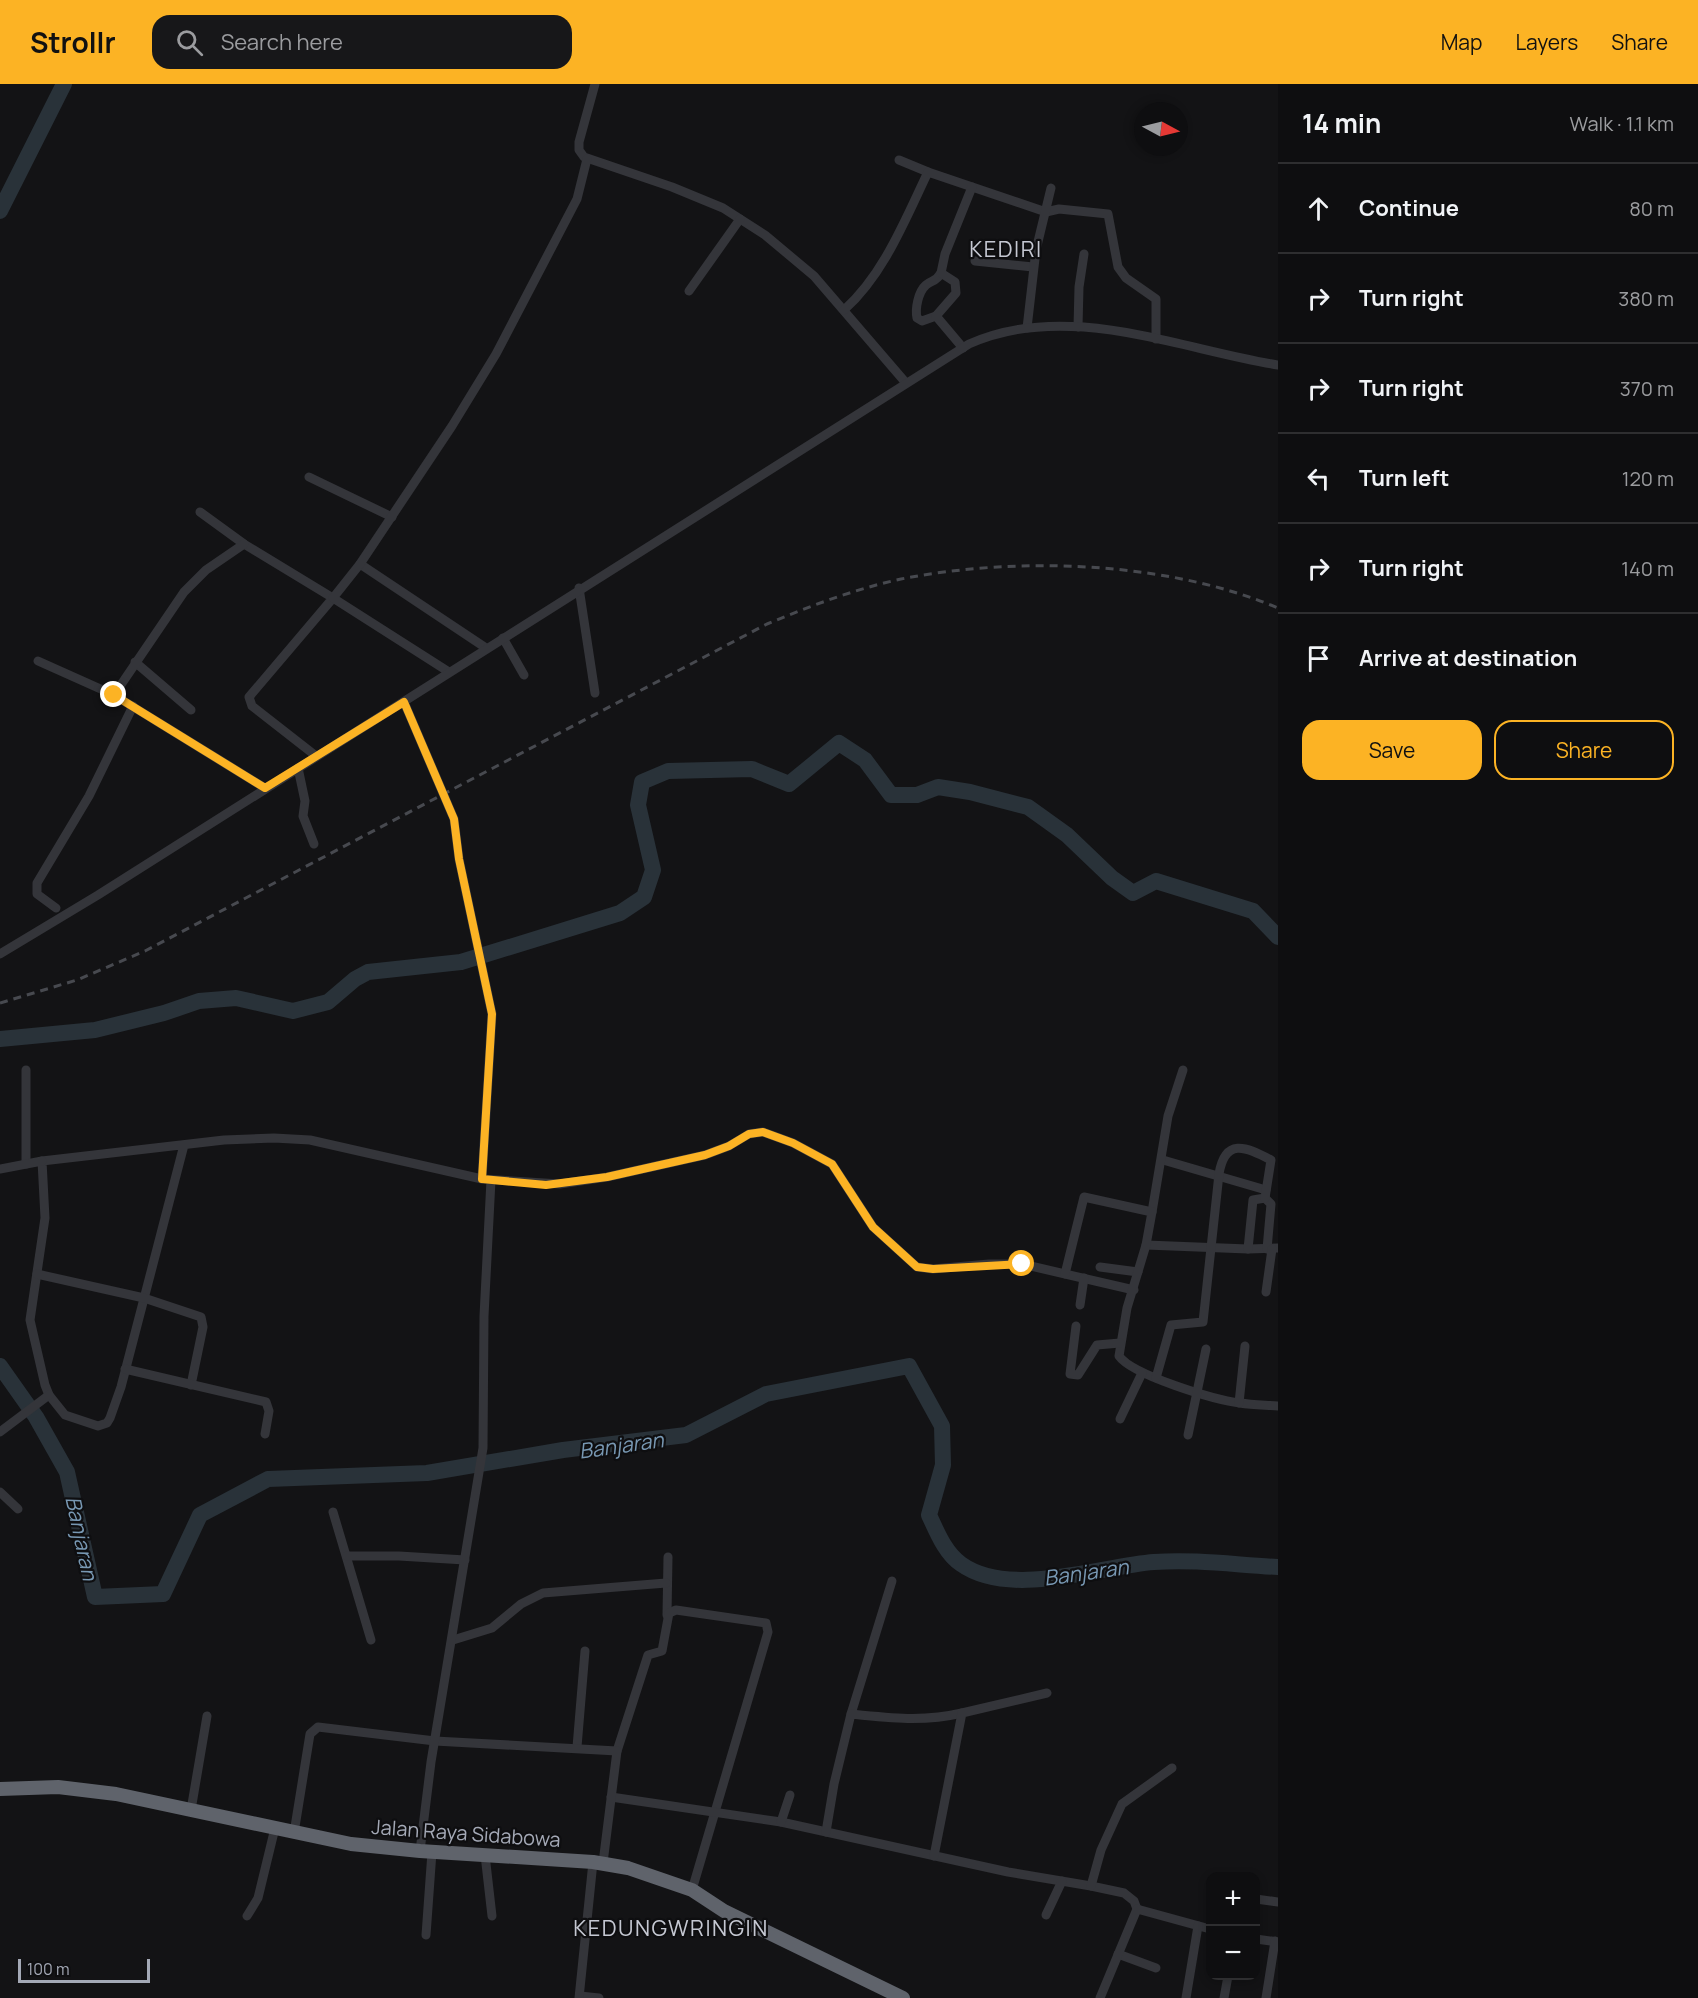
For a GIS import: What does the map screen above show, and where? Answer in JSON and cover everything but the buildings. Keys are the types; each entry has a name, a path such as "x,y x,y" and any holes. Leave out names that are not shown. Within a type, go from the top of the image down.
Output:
{"highway":[{"name":"Jalan Raya Sidabowa","path":"0,1789 77,1789 116,1794 351,1844 426,1852 598,1862 639,1870 692,1890 724,1911 903,1998"}],"street":[{"path":"595,84 579,142 579,150 587,159 672,187 740,219 799,262 844,310 906,383"},
{"path":"316,756 252,706 249,697 360,564 496,354 577,199 587,159"},
{"path":"898,160 1046,212 1059,210 1108,214 1118,267 1126,278 1156,298 1156,339"},
{"path":"844,310 859,296 889,252 928,172"},
{"path":"941,273 955,282 956,287 948,304 936,316 922,321 916,313 919,296 925,286 936,281 941,273 945,254 972,187"},
{"path":"1027,328 1033,267 1051,188"},
{"path":"689,291 740,219"},
{"path":"1078,327 1079,287 1084,254"},
{"path":"975,261 1033,267"},
{"path":"936,316 963,348"},
{"path":"0,954 404,702 579,588 627,561 906,383 963,348 997,332 1027,328 1078,327 1156,339 1278,365"},
{"path":"309,477 392,517"},
{"path":"200,512 244,544 449,672"},
{"path":"114,695 184,592 206,570 244,544"},
{"path":"360,564 486,648"},
{"path":"579,588 595,693"},
{"path":"503,638 524,675"},
{"path":"38,661 114,695 265,788"},
{"path":"135,662 191,710"},
{"path":"404,702 450,806 493,1022 487,1179 483,1448 435,1741 426,1852 426,1935"},
{"path":"56,908 37,894 37,883 89,796 133,706"},
{"path":"298,768 306,806 303,816 314,844"},
{"path":"26,1070 26,1164"},
{"path":"1184,1070 1168,1116 1146,1245 1119,1343 1119,1356 1124,1363 1142,1373 1197,1391 1239,1403 1278,1406"},
{"path":"0,1169 42,1161 184,1145 274,1138 310,1140 487,1179 546,1185 607,1177 705,1155 729,1146 749,1134 763,1132 793,1143 832,1164 873,1227 917,1267 933,1269 1022,1264 1134,1290"},
{"path":"42,1161 45,1218 30,1326 46,1398 70,1418 102,1426 111,1418 184,1145"},
{"path":"1156,1378 1171,1325 1203,1322 1219,1174 1222,1160 1231,1148 1237,1147 1270,1159 1274,1173 1265,1194 1253,1200 1248,1249"},
{"path":"1162,1160 1219,1174 1265,1194 1271,1204 1272,1248 1266,1292"},
{"path":"1065,1274 1084,1197 1152,1212"},
{"path":"1146,1245 1272,1248"},
{"path":"1100,1267 1138,1272"},
{"path":"37,1274 144,1298 202,1319 191,1385"},
{"path":"1080,1305 1084,1278"},
{"path":"1076,1326 1070,1374 1078,1375 1097,1344 1119,1343"},
{"path":"1239,1403 1245,1346"},
{"path":"1188,1435 1206,1349"},
{"path":"125,1369 266,1402 269,1411 265,1434"},
{"path":"1120,1419 1142,1373"},
{"path":"1,1431 46,1398"},
{"path":"0,1492 18,1509"},
{"path":"333,1512 371,1640"},
{"path":"347,1557 399,1556 465,1560"},
{"path":"599,1998 579,1997 598,1862 611,1797 617,1750 648,1655 662,1651 667,1615 668,1557"},
{"path":"826,1832 834,1784 851,1714 892,1581"},
{"path":"453,1640 492,1628 521,1604 543,1593 666,1584"},
{"path":"667,1615 676,1610 762,1622 768,1626 692,1890"},
{"path":"577,1747 585,1651"},
{"path":"851,1714 914,1720 936,1719 1047,1693"},
{"path":"934,1856 962,1713"},
{"path":"190,1810 207,1716"},
{"path":"294,1833 309,1741 314,1729 435,1741 617,1750"},
{"path":"1090,1886 1101,1850 1122,1804 1172,1768"},
{"path":"781,1822 790,1795"},
{"path":"611,1797 781,1822 934,1856 1124,1893 1134,1901 1137,1908 1101,1998"},
{"path":"247,1916 258,1898 275,1828"},
{"path":"485,1855 492,1916"},
{"path":"1046,1916 1062,1881"},
{"path":"1260,1900 1278,1902"},
{"path":"1137,1908 1206,1928"},
{"path":"1186,1998 1198,1926"},
{"path":"1260,1940 1276,1942 1266,1998"},
{"path":"1118,1954 1156,1968"},
{"path":"1224,1998 1227,1980"}],"waterway":[{"path":"0,211 64,84"},
{"path":"0,1039 95,1030 164,1013 199,1001 236,998 293,1011 328,1002 355,979 368,972 461,962 620,913 644,897 653,870 638,805 642,782 668,771 752,769 789,784 839,743 865,760 891,795 917,795 938,787 970,792 1028,807 1067,835 1112,878 1133,893 1156,881 1253,911 1278,937"},
{"name":"Banjaran","path":"0,1366 36,1417 67,1472 95,1597 163,1594 200,1515 268,1479 427,1473 563,1450 686,1435 766,1394 909,1366 942,1426 943,1465 929,1515 946,1548 961,1564 981,1574 1004,1579 1029,1580 1169,1561 1278,1567"}],"railway":[{"path":"0,1003 77,980 145,951 767,624 850,593 901,579 946,572 994,567 1092,567 1189,580 1235,592 1278,608"}],"district":[{"name":"KEDIRI","path":"1006,249"},
{"name":"KEDUNGWRINGIN","path":"671,1928"}],"route":[{"path":"114,695 265,788 404,702 454,819 459,859 492,1014 482,1179 546,1185 607,1177 705,1155 729,1146 749,1134 763,1132 793,1143 832,1164 873,1227 917,1267 933,1269 989,1264 1022,1264"}]}
